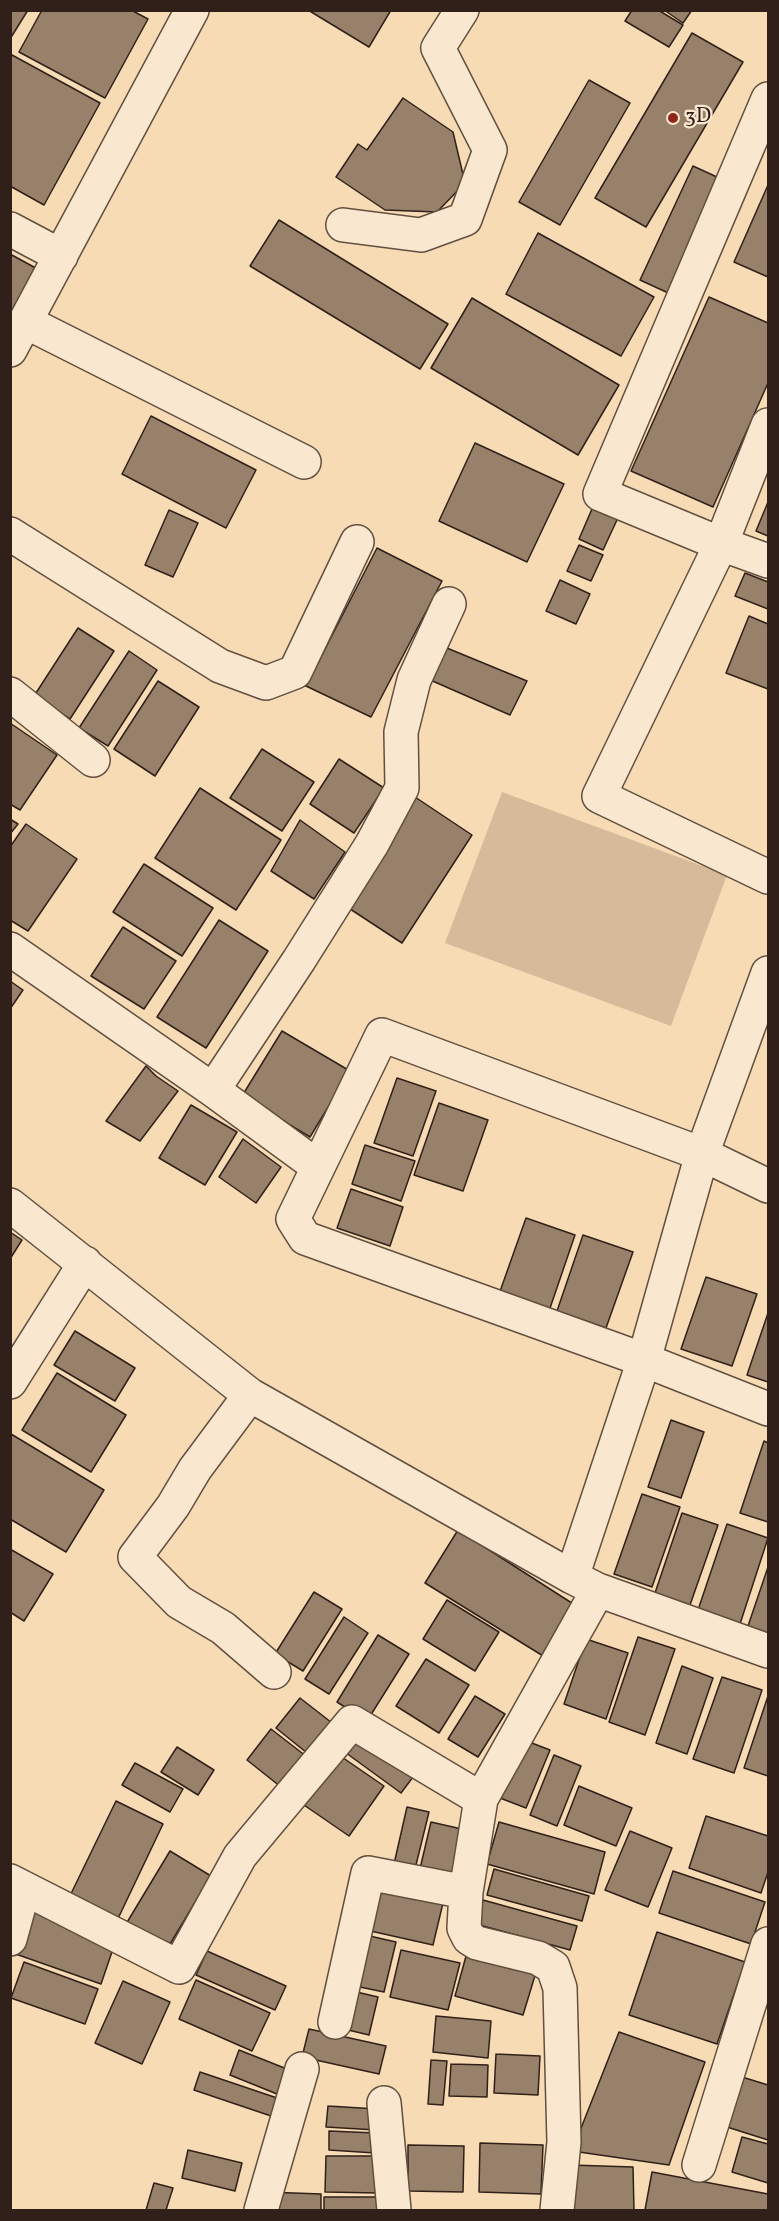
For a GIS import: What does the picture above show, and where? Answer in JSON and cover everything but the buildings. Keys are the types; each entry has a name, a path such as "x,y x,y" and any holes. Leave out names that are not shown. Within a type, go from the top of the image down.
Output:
{"street":[{"path":"10,350 192,10"},
{"path":"343,225 422,235 465,219 490,150 438,48 462,10"},
{"path":"768,99 600,494 768,561"},
{"path":"10,229 61,256"},
{"path":"26,322 304,462"},
{"path":"768,426 721,544 599,796 768,877"},
{"path":"10,534 220,666 267,683 295,672 357,542"},
{"path":"213,1090 372,844 402,788 400,732 414,680 449,604"},
{"path":"10,694 93,760"},
{"path":"10,949 318,1166"},
{"path":"557,2211 564,2142 560,1988 553,1967 538,1958 477,1943 469,1938 464,1929 466,1892 481,1799 585,1584 644,1360 702,1154 768,973"},
{"path":"768,1186 702,1154 382,1035 293,1219 305,1238 644,1360 768,1409"},
{"path":"10,1205 250,1395 585,1584 768,1651"},
{"path":"10,1382 85,1263"},
{"path":"250,1395 195,1469 173,1506 135,1557 179,1602 223,1628 274,1672"},
{"path":"10,1938 17,1885 179,1967 240,1856 352,1722 481,1799"},
{"path":"334,2022 368,1873 466,1892"},
{"path":"699,2165 768,1944"},
{"path":"261,2211 302,2069"},
{"path":"384,2103 394,2211"}],"shaded area":[{"path":"502,792 727,875 671,1026 445,943"}],"place":[{"name":"3D","path":"673,118"}]}
